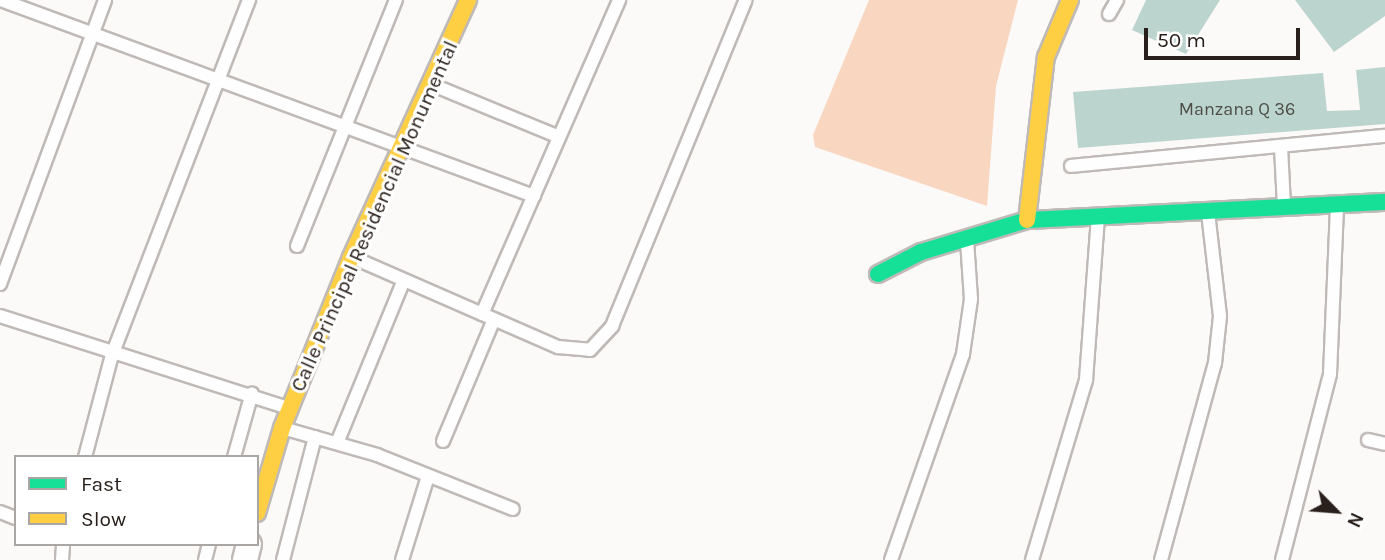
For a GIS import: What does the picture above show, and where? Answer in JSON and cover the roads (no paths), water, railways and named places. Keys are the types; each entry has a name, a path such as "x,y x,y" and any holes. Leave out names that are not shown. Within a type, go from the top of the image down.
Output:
{"street":[{"name":"Calle Principal Residencial Monumental","path":"259,506 282,428 351,257 468,0"},
{"path":"1027,220 1046,57 1070,0"},
{"path":"878,274 967,236 1027,220 1385,202"}],"lane":[{"path":"1,0 534,196"},
{"path":"0,284 105,0"},
{"path":"86,455 113,355 250,0"},
{"path":"298,246 396,0"},
{"path":"443,441 534,196 619,0"},
{"path":"351,257 575,352 602,341 746,0"},
{"path":"1109,14 1117,0"},
{"path":"432,84 559,137"},
{"path":"1071,166 1385,135"},
{"path":"1281,147 1284,208"},
{"path":"1282,560 1330,374 1336,205"},
{"path":"1161,560 1215,363 1220,316 1208,212"},
{"path":"1032,560 1086,380 1098,217"},
{"path":"891,560 963,354 971,299 967,236"},
{"path":"337,443 404,280"},
{"path":"0,316 113,355 252,393 290,408"},
{"path":"235,455 252,393"},
{"path":"282,428 337,443 513,509"},
{"path":"283,560 315,437"},
{"path":"1368,440 1385,444"},
{"path":"402,560 428,476"}]}
